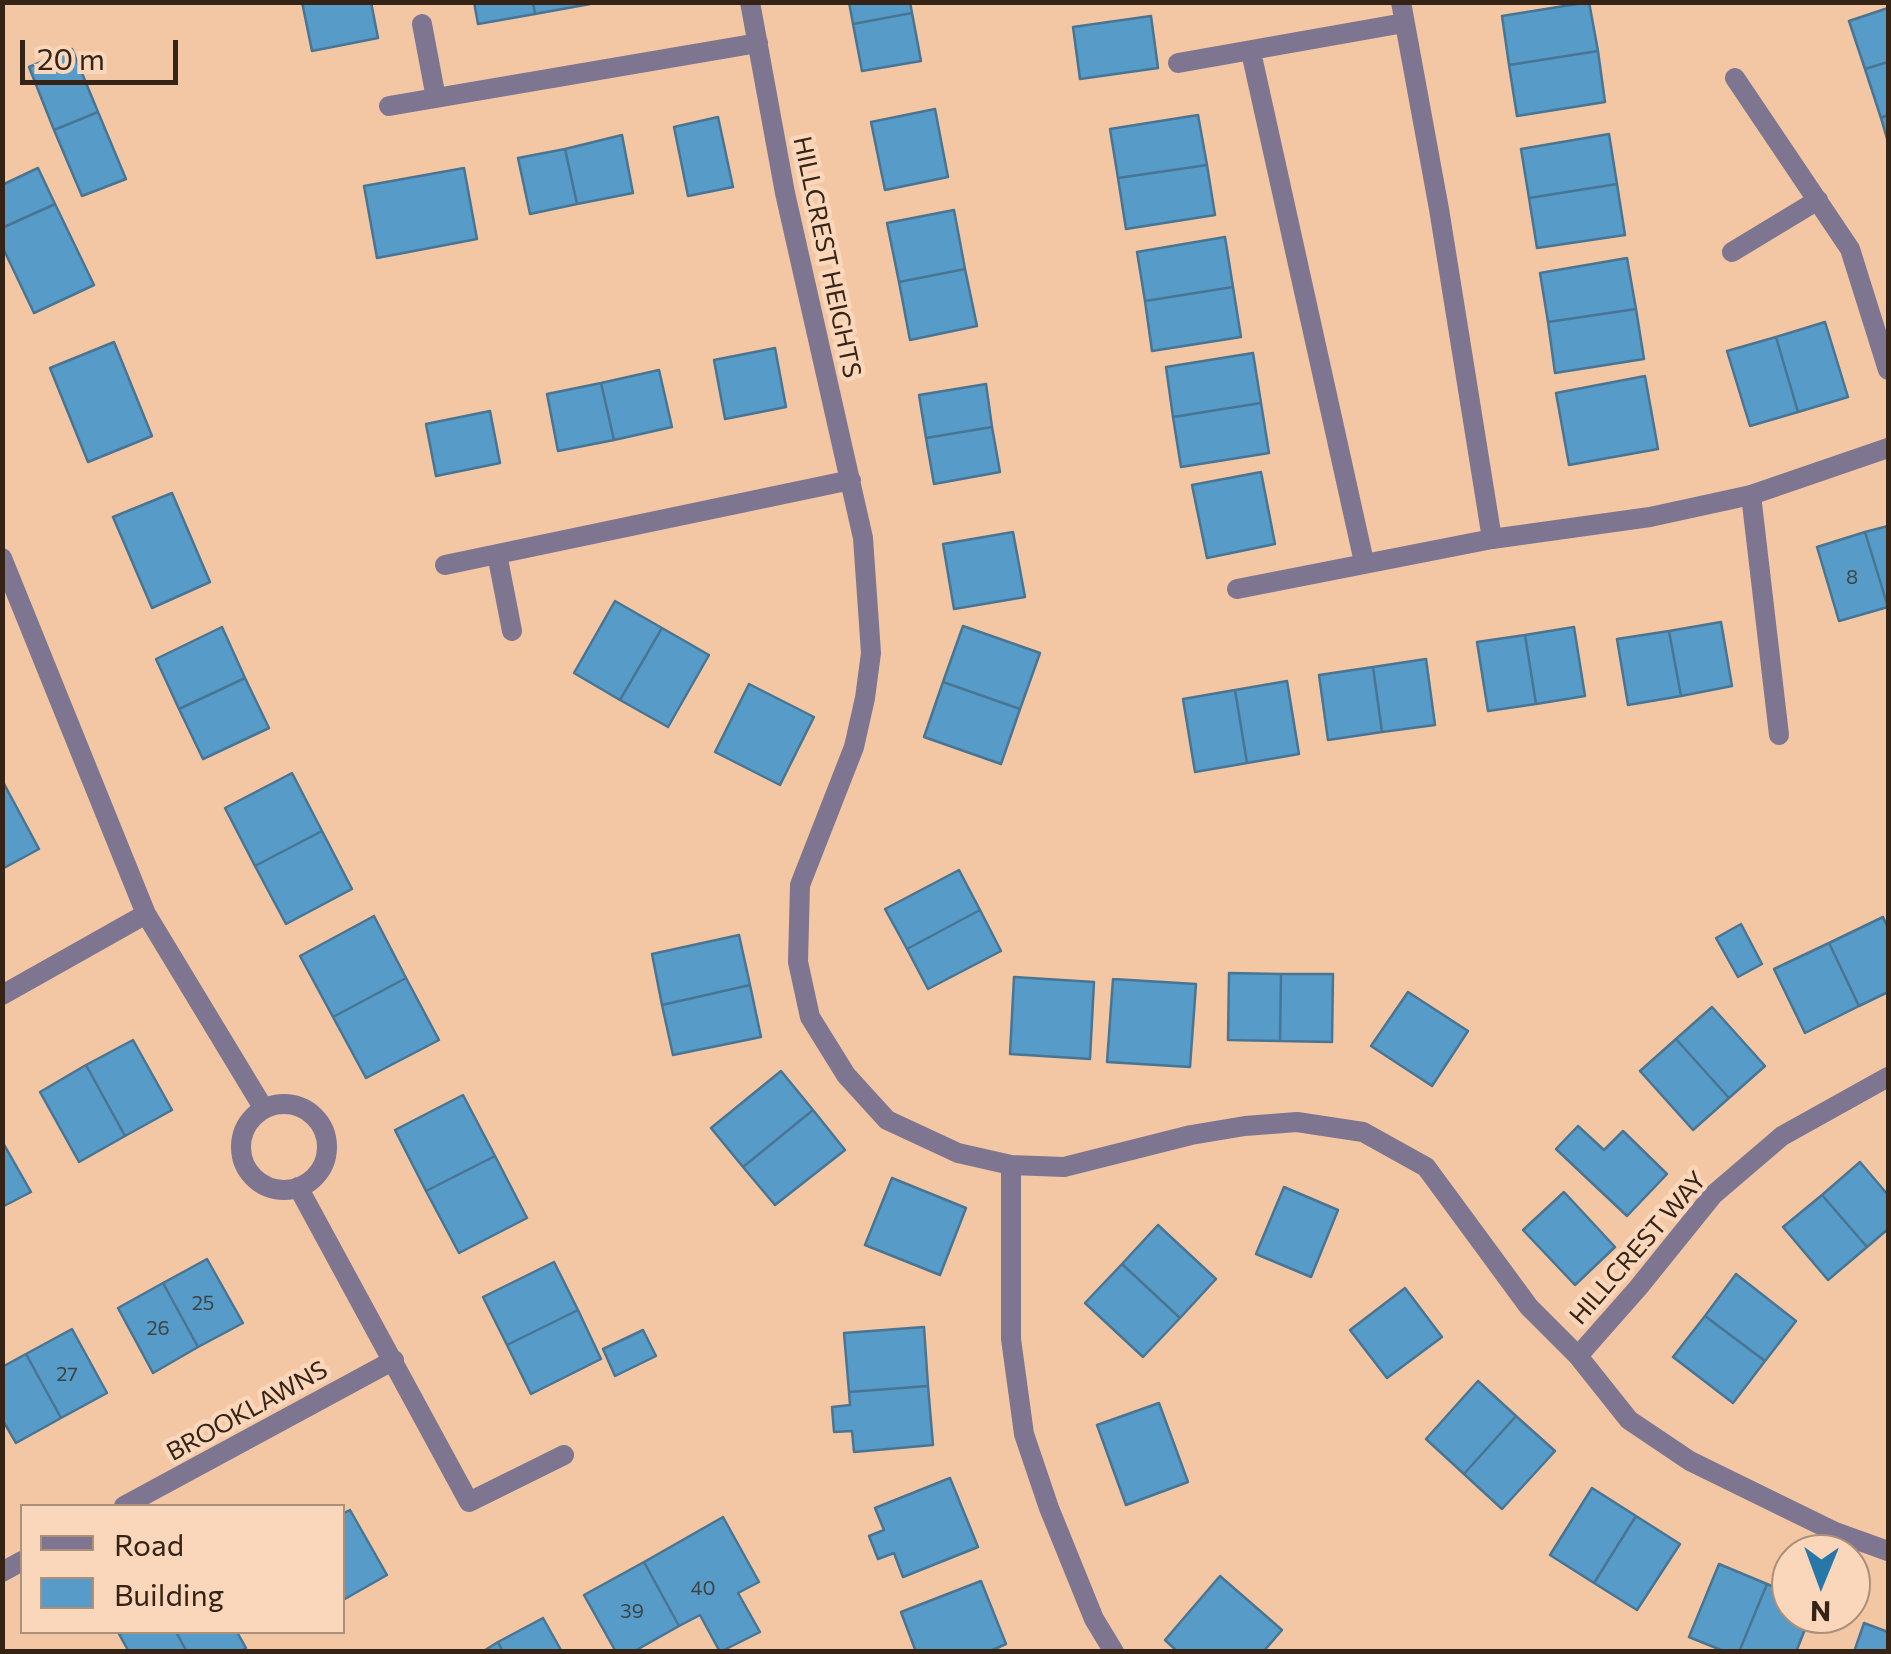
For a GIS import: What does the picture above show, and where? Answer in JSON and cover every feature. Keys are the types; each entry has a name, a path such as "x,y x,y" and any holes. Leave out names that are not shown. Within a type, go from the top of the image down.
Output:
{"street":[{"name":"HILLCREST HEIGHTS","path":"750,2 785,193 863,538 870,653 865,698 854,748 800,885 798,962 810,1017 846,1075 887,1120 958,1153 1010,1165 1064,1168 1245,1126 1297,1122 1364,1132 1426,1167 1529,1307 1578,1356 1629,1420 1690,1461 1835,1532 1888,1551"},
{"path":"1178,64 1252,52 1402,13 1439,208 1492,539"},
{"path":"422,24 436,98"},
{"path":"389,106 758,43"},
{"path":"1252,52 1364,562"},
{"path":"1735,78 1850,249 1888,370"},
{"path":"1732,252 1818,200"},
{"path":"1237,589 1492,539 1650,517 1750,495 1888,448"},
{"path":"445,564 852,480"},
{"path":"1750,495 1779,736"},
{"path":"497,554 512,631"},
{"path":"2,558 146,914 264,1109"},
{"path":"2,995 146,914"},
{"name":"HILLCREST WAY","path":"1578,1356 1712,1194 1782,1136 1888,1077"},
{"path":"278,1104 292,1104 316,1118 324,1130 326,1158 311,1181 298,1188 284,1191 257,1182 248,1171 241,1142 252,1117 278,1104"},
{"path":"1010,1165 1011,1339 1024,1434 1094,1618 1114,1652"},
{"path":"298,1188 469,1502 564,1455"},
{"name":"BROOKLAWNS","path":"128,1504 394,1360"}],"building":[{"path":"302,2 371,2 378,38 312,51"},
{"path":"474,2 533,2 535,14 478,24"},
{"path":"533,2 590,2 590,4 535,14"},
{"path":"849,2 910,2 912,13 853,24"},
{"path":"1589,2 1598,51 1509,65 1502,16"},
{"path":"1888,8 1888,62 1865,69 1849,21"},
{"path":"912,13 921,61 862,71 853,24"},
{"path":"1151,16 1158,68 1080,79 1073,27"},
{"path":"72,49 98,112 54,130 29,67"},
{"path":"1598,51 1605,102 1517,116 1509,65"},
{"path":"1888,62 1888,115 1881,118 1865,69"},
{"path":"935,109 948,177 885,190 871,122"},
{"path":"98,112 126,179 82,196 54,130"},
{"path":"1198,115 1207,165 1118,178 1110,129"},
{"path":"1888,115 1888,142 1881,118"},
{"path":"718,117 733,187 688,196 674,127"},
{"path":"1609,134 1617,184 1529,198 1521,149"},
{"path":"622,135 633,193 577,204 565,149"},
{"path":"565,149 577,204 530,214 518,158"},
{"path":"1207,165 1215,215 1126,229 1118,178"},
{"path":"38,168 55,204 2,228 2,185"},
{"path":"464,168 477,239 377,258 364,186"},
{"path":"1617,184 1625,235 1537,248 1529,198"},
{"path":"55,204 94,285 34,313 2,246 2,228"},
{"path":"954,210 965,269 899,282 887,223"},
{"path":"1225,237 1233,287 1145,301 1137,252"},
{"path":"1627,258 1636,309 1548,322 1540,273"},
{"path":"965,269 977,326 910,340 899,282"},
{"path":"1233,287 1241,337 1152,351 1145,301"},
{"path":"1636,309 1644,359 1555,373 1548,322"},
{"path":"1825,322 1848,397 1798,412 1776,337"},
{"path":"1776,337 1798,412 1750,426 1727,351"},
{"path":"114,342 152,436 88,462 50,368"},
{"path":"775,348 786,407 725,419 714,360"},
{"path":"1253,353 1261,403 1173,417 1166,367"},
{"path":"659,370 672,427 614,440 601,383"},
{"path":"1645,376 1658,449 1569,465 1556,393"},
{"path":"601,383 614,440 558,451 547,394"},
{"path":"986,384 992,427 926,438 919,395"},
{"path":"1261,403 1269,453 1181,467 1173,417"},
{"path":"490,411 500,463 436,476 426,424"},
{"path":"992,427 1000,472 934,484 926,438"},
{"path":"1261,472 1275,544 1207,558 1192,485"},
{"path":"172,493 210,582 152,608 113,517"},
{"path":"1888,526 1888,607 1865,532"},
{"path":"1013,532 1025,597 954,609 943,544"},
{"path":"1865,532 1888,607 1839,621 1817,547"},
{"path":"615,601 662,628 620,700 574,673"},
{"path":"1721,622 1732,686 1681,696 1669,631"},
{"path":"963,626 1040,653 1020,709 943,682"},
{"path":"222,627 245,678 179,709 156,659"},
{"path":"1574,627 1585,696 1536,704 1525,635"},
{"path":"662,628 709,655 668,727 620,700"},
{"path":"1669,631 1681,696 1628,705 1617,639"},
{"path":"1525,635 1536,704 1488,711 1477,642"},
{"path":"1426,659 1435,725 1382,732 1373,667"},
{"path":"1373,667 1382,732 1328,740 1319,675"},
{"path":"245,678 269,728 203,759 179,709"},
{"path":"1287,681 1299,754 1247,763 1235,690"},
{"path":"943,682 1020,709 1001,764 924,737"},
{"path":"749,684 814,717 780,785 715,752"},
{"path":"1235,690 1247,763 1195,772 1183,699"},
{"path":"292,773 322,831 255,866 225,808"},
{"path":"2,780 39,849 2,869"},
{"path":"322,831 352,889 286,924 255,866"},
{"path":"959,870 980,910 907,949 885,909"},
{"path":"980,910 1001,951 928,989 907,949"},
{"path":"374,916 406,978 333,1017 300,956"},
{"path":"1883,917 1888,928 1888,992 1859,1006 1829,943"},
{"path":"1741,924 1762,964 1738,977 1716,938"},
{"path":"739,935 750,985 662,1005 652,954"},
{"path":"1829,943 1859,1006 1805,1033 1774,969"},
{"path":"1229,973 1281,974 1280,1041 1228,1040"},
{"path":"1281,974 1333,974 1332,1042 1280,1041"},
{"path":"1014,977 1094,982 1090,1059 1010,1054"},
{"path":"406,978 439,1040 366,1078 333,1017"},
{"path":"1113,979 1196,984 1190,1067 1107,1062"},
{"path":"750,985 761,1037 673,1055 662,1005"},
{"path":"1408,992 1468,1031 1432,1086 1371,1046"},
{"path":"1712,1007 1765,1066 1729,1098 1676,1039"},
{"path":"1676,1039 1729,1098 1693,1130 1640,1071"},
{"path":"133,1040 172,1110 125,1136 86,1065"},
{"path":"86,1065 125,1136 79,1162 40,1092"},
{"path":"781,1071 813,1110 743,1167 711,1128"},
{"path":"463,1095 495,1156 426,1191 395,1130"},
{"path":"813,1110 845,1150 775,1205 743,1167"},
{"path":"1578,1126 1604,1150 1623,1131 1667,1174 1627,1216 1556,1149"},
{"path":"2,1141 31,1192 2,1207"},
{"path":"495,1156 527,1218 459,1253 426,1191"},
{"path":"1860,1162 1888,1195 1888,1229 1867,1247 1822,1195"},
{"path":"892,1178 966,1208 940,1275 865,1245"},
{"path":"1284,1187 1338,1210 1311,1277 1256,1254"},
{"path":"1564,1192 1615,1247 1575,1285 1523,1230"},
{"path":"1822,1195 1867,1247 1828,1280 1783,1227"},
{"path":"1158,1225 1216,1279 1180,1318 1122,1264"},
{"path":"207,1259 243,1323 198,1347 163,1283"},
{"path":"554,1262 578,1310 507,1345 483,1297"},
{"path":"1122,1264 1180,1318 1143,1357 1085,1303"},
{"path":"1736,1274 1796,1321 1765,1361 1705,1316"},
{"path":"163,1283 198,1347 153,1373 118,1308"},
{"path":"1405,1288 1442,1337 1387,1378 1350,1330"},
{"path":"578,1310 601,1359 531,1394 507,1345"},
{"path":"1705,1316 1765,1361 1733,1403 1673,1357"},
{"path":"924,1327 928,1386 849,1392 844,1333"},
{"path":"72,1329 107,1393 61,1418 26,1354"},
{"path":"643,1330 656,1356 615,1376 603,1349"},
{"path":"26,1354 61,1418 16,1443 2,1419 2,1367"},
{"path":"1478,1381 1516,1416 1464,1474 1426,1439"},
{"path":"928,1386 933,1445 854,1452 852,1431 834,1432 832,1407 850,1405 849,1392"},
{"path":"1159,1403 1188,1482 1126,1505 1097,1425"},
{"path":"1516,1416 1555,1451 1502,1509 1464,1474"},
{"path":"950,1478 978,1547 903,1577 894,1553 878,1559 869,1536 884,1530 875,1508"},
{"path":"1592,1488 1636,1516 1594,1583 1550,1555"},
{"path":"350,1510 387,1575 345,1599 345,1512"},
{"path":"1636,1516 1680,1544 1637,1610 1594,1583"},
{"path":"723,1517 759,1582 738,1593 760,1632 720,1652 700,1615 679,1626 644,1562"},
{"path":"644,1562 679,1626 633,1652 616,1652 584,1595"},
{"path":"1719,1564 1767,1584 1739,1652 1726,1652 1689,1637"},
{"path":"1220,1576 1282,1630 1263,1652 1178,1652 1165,1640"},
{"path":"981,1581 1006,1644 988,1652 916,1652 901,1612"},
{"path":"1767,1584 1771,1586 1771,1634 1803,1634 1796,1652 1739,1652"},
{"path":"543,1618 562,1652 503,1652 498,1642"},
{"path":"1871,1626 1888,1632 1888,1652 1854,1652 1860,1634 1871,1634"},
{"path":"119,1634 177,1634 187,1652 129,1652"},
{"path":"177,1634 238,1634 246,1648 240,1652 187,1652"},
{"path":"498,1642 503,1652 482,1652"}]}
